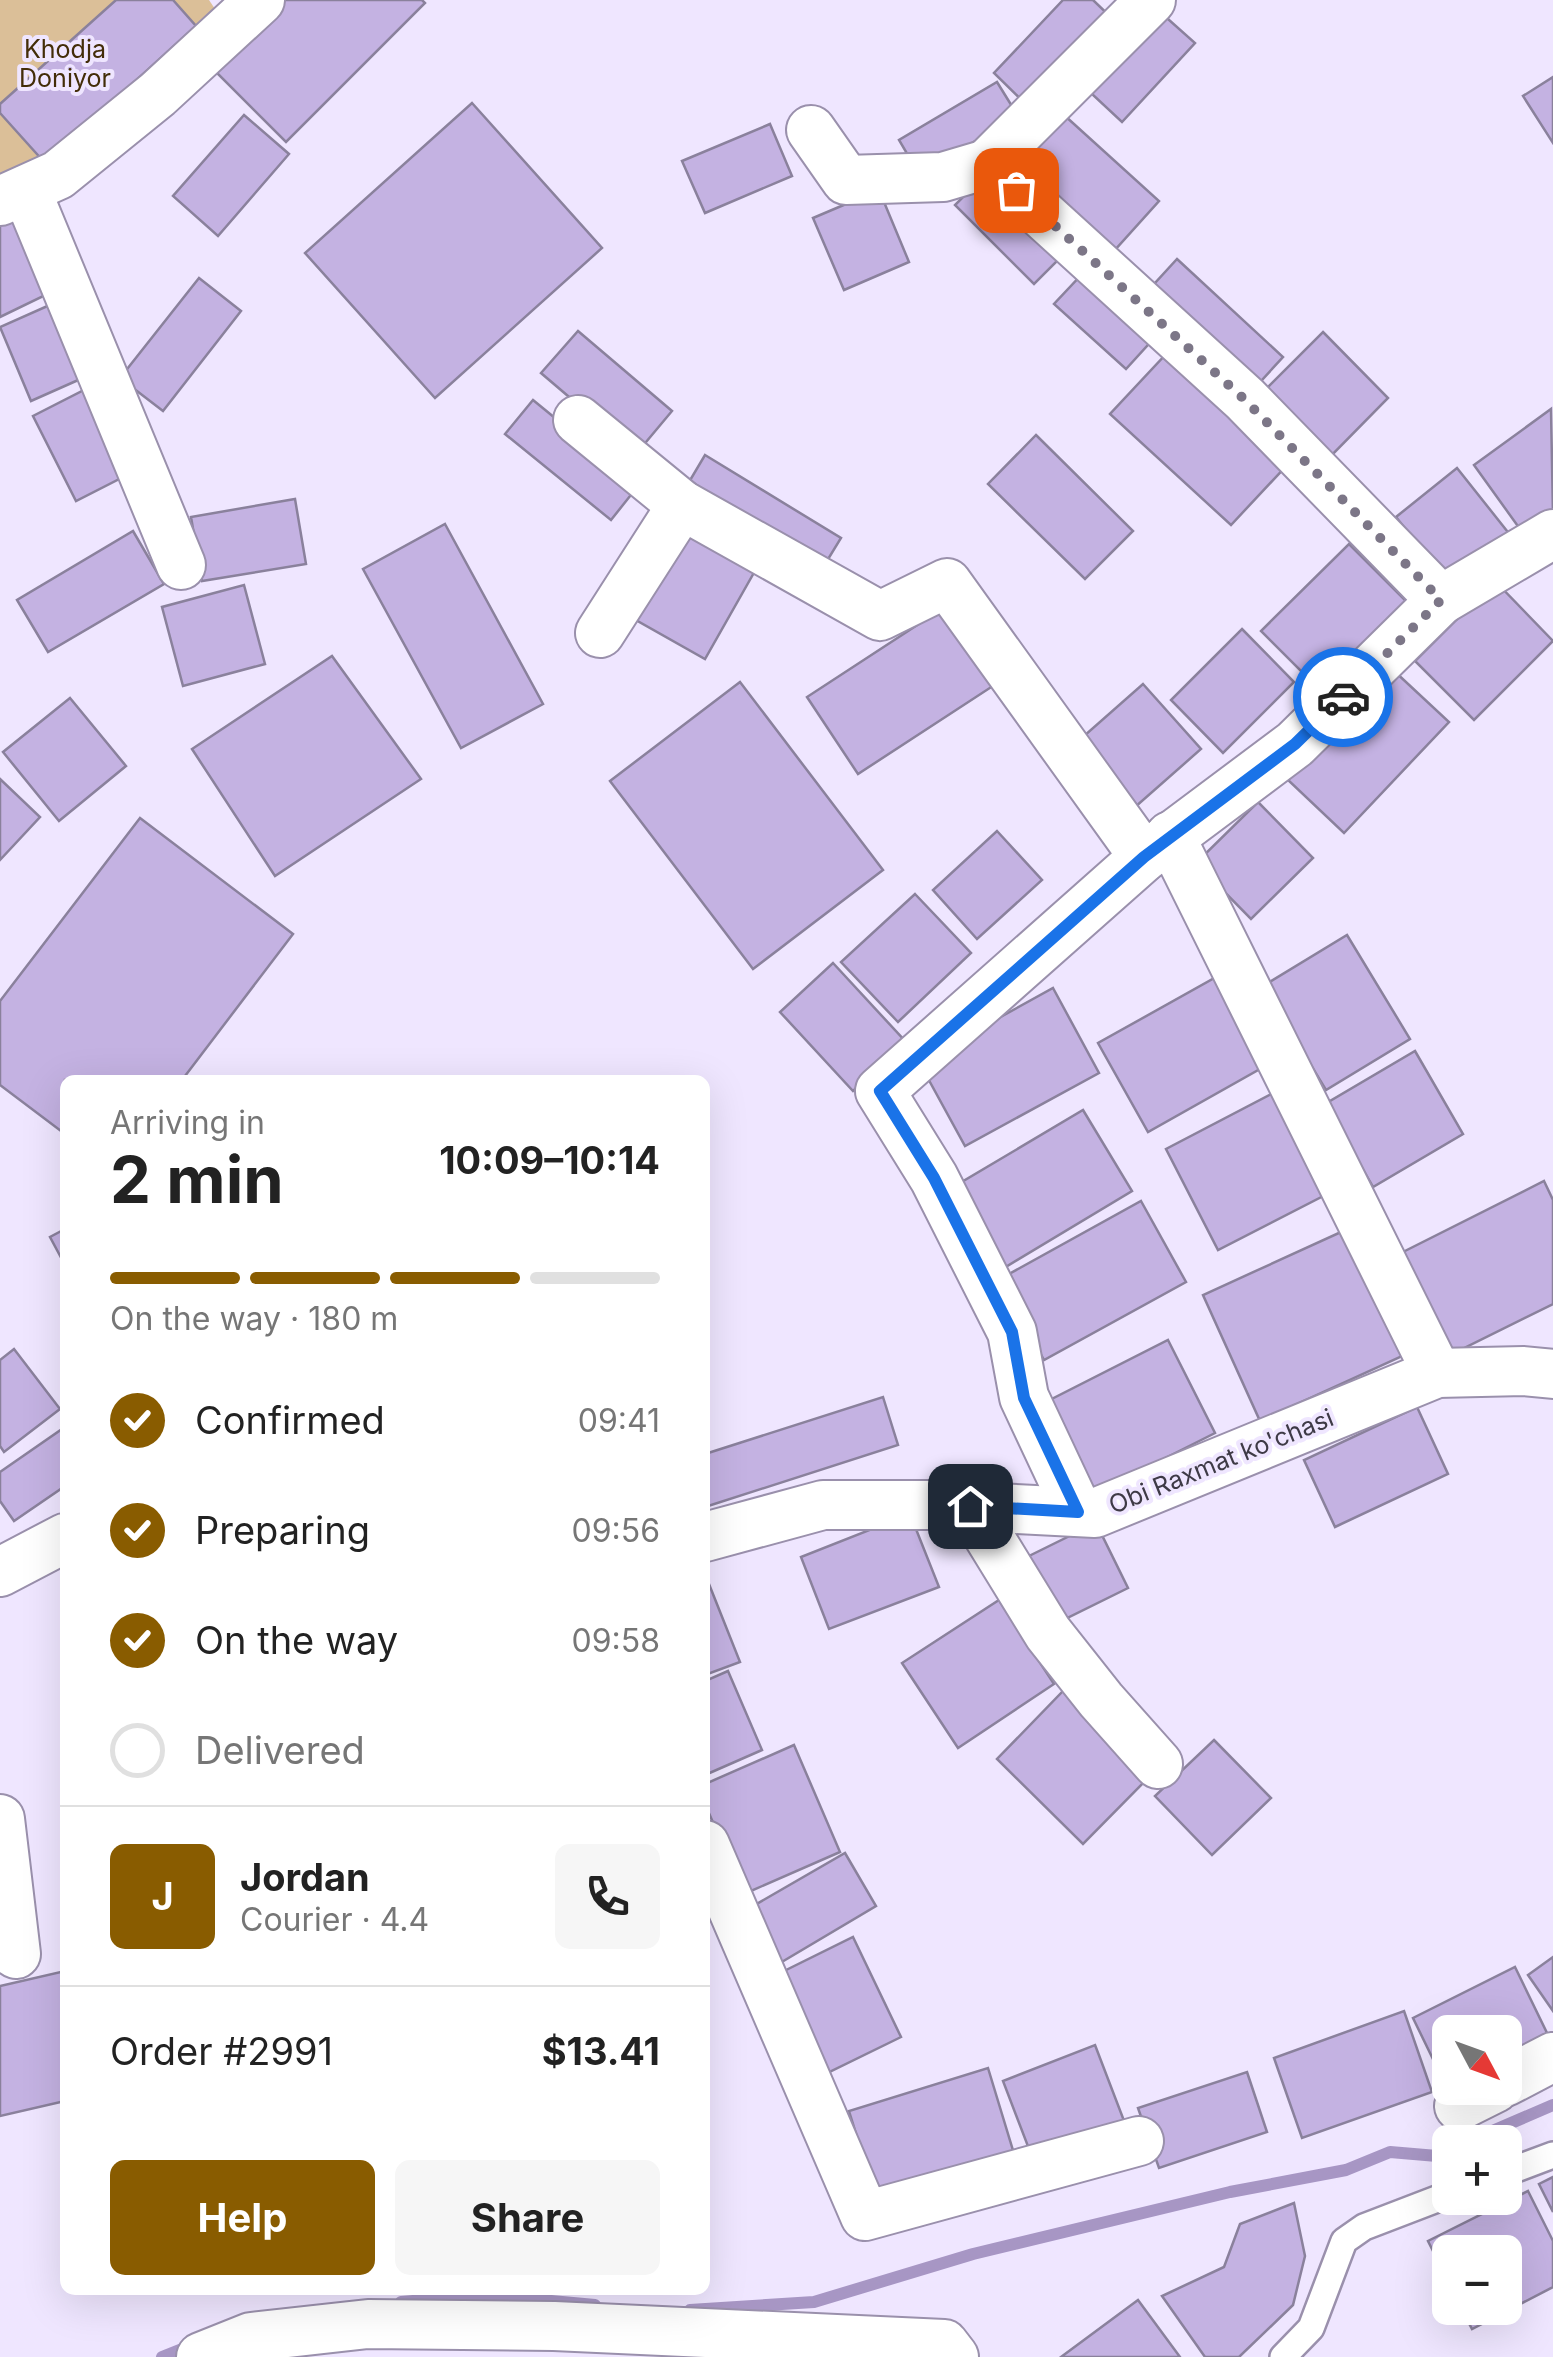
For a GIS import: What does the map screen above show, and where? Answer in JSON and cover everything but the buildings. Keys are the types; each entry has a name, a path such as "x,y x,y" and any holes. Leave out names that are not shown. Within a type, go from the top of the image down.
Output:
{"street":[{"path":"182,565 13,195 58,176 260,0"},
{"path":"810,130 846,180 942,177 987,164 1152,0"},
{"path":"987,164 1245,400 1441,600"},
{"path":"578,420 682,505 880,616 947,583 1157,847 1437,1373"},
{"path":"600,633 682,505"},
{"path":"1078,1512 1024,1398 1012,1332 934,1178 880,1091 1157,847 1295,744 1441,600 1553,534"},
{"name":"Obi Raxmat ko'chasi","path":"710,1535 824,1505 1094,1512 1437,1373 1524,1370 1553,1374"},
{"path":"970,1506 1048,1633 1158,1764"},
{"path":"0,1572 60,1541"},
{"path":"0,1819 16,1954"},
{"path":"710,1857 864,2216 1139,2141"},
{"path":"1522,2073 1553,2057"},
{"path":"201,2357 251,2337 368,2324 461,2324 944,2344 954,2357"}],"lane":[{"path":"1522,2167 1553,2155"},
{"path":"1283,2357 1311,2328 1344,2240 1364,2227 1432,2201"}],"green space":[{"name":"Khodja Doniyor","path":"0,0 209,0 219,15 16,189 0,173"}],"waterway":[{"path":"1507,2125 1553,2105"},
{"path":"690,2310 814,2302 973,2254 1230,2192 1346,2170 1390,2152 1432,2156"},
{"path":"401,2302 485,2295 595,2305"},
{"path":"162,2357 192,2345"}],"way so far":[{"path":"1016,190 1245,400 1441,600 1343,697"}],"route":[{"path":"970,1506 1078,1512 1024,1398 1012,1332 934,1178 880,1091 1144,857 1295,744 1343,697"}]}
